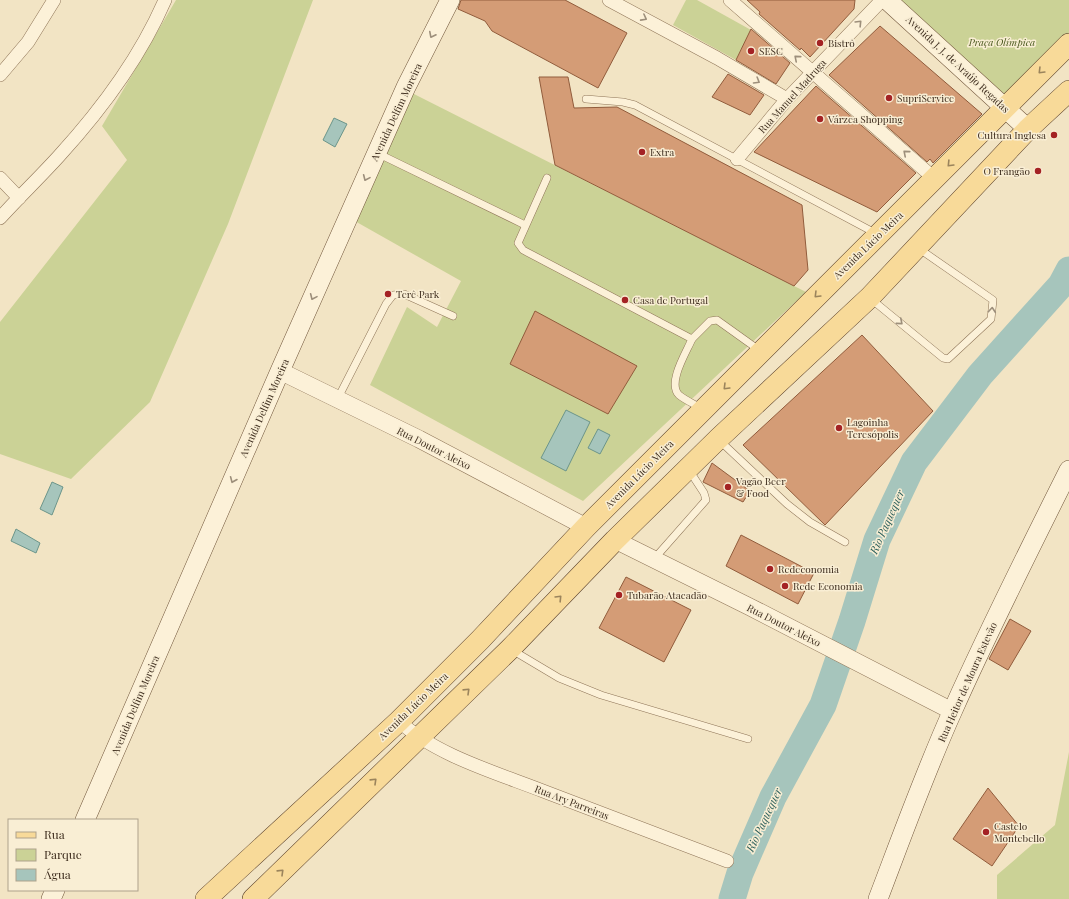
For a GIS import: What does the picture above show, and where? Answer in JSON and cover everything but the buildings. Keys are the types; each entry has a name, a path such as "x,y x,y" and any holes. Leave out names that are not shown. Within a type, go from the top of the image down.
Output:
{"main road":[{"name":"Avenida Delfim Moreira","path":"85,819 280,371 406,87 450,0"},
{"name":"Avenida J. J. de Araújo Regadas","path":"888,0 1028,129"},
{"name":"Avenida Lúcio Meira","path":"206,899 399,721 480,640 586,527 1069,44"},
{"path":"253,899 510,649 615,540 718,439 870,297 918,248 1028,129 1069,90"},
{"name":"Rua Heitor de Moura Estevão","path":"878,899 952,711 992,625 1069,470"}],"street":[{"path":"0,75 28,42 50,9 54,0"},
{"path":"0,218 58,158 109,96 151,28 165,0"},
{"path":"609,0 717,58 787,99"},
{"path":"730,0 935,179"},
{"name":"Rua Manuel Madruga","path":"737,159 787,99 882,0"},
{"path":"0,178 19,198"},
{"name":"Rua Doutor Aleixo","path":"280,371 419,439 586,527"},
{"name":"Rua Doutor Aleixo","path":"615,540 952,711"},
{"name":"Rua Ary Parreiras","path":"399,721 419,737 433,745 492,772 727,861"}],"lane":[{"path":"586,99 624,102 635,105 879,235"},
{"path":"377,153 525,225"},
{"path":"547,178 518,243 522,250 692,339"},
{"path":"870,297 943,358 948,359 991,319 993,300 918,248"},
{"path":"337,400 386,304 394,295 404,294 453,316"},
{"path":"703,410 680,395 675,389 674,381 692,339 710,321 717,320 761,352"},
{"path":"718,439 787,504 810,522 845,542"},
{"path":"654,559 706,500 704,493 688,469"},
{"path":"510,649 559,678 601,695 748,739"}],"green space":[{"path":"176,0 313,0 228,224 150,402 71,479 0,454 0,322 127,160 102,126"},
{"path":"686,0 697,0 751,30 736,60 673,25"},
{"name":"Praça Olímpica","path":"896,0 1069,0 1069,33 1004,101"},
{"name":"Casa de Portugal","path":"410,92 806,292 583,501 370,385 407,307 437,327 461,281 353,220"},
{"path":"1069,752 1069,899 997,899 997,875 1055,825"}],"water":[{"path":"334,118 347,124 335,147 323,140"},
{"path":"566,410 590,422 566,471 541,458"},
{"path":"598,429 610,435 600,454 588,448"},
{"path":"52,482 63,487 52,515 40,509"},
{"path":"16,529 40,543 36,553 11,541"}],"waterway":[{"name":"Rio Paquequer","path":"732,899 740,873 773,797 823,705 852,621 877,540 914,462 980,375 1061,285 1069,270"}],"place":[{"name":"Bistrô","path":"820,43"},
{"name":"SESC","path":"751,51"},
{"name":"SupriService","path":"889,98"},
{"name":"Várzea Shopping","path":"820,119"},
{"name":"Cultura Inglesa","path":"1054,135"},
{"name":"Extra","path":"642,152"},
{"name":"O Frangão","path":"1038,171"},
{"name":"Terê Park","path":"388,294"},
{"name":"Casa de Portugal","path":"625,300"},
{"name":"Lagoinha Teresópolis","path":"839,428"},
{"name":"Vagão Beer & Food","path":"728,487"},
{"name":"Redeconomia","path":"770,569"},
{"name":"Rede Economia","path":"785,586"},
{"name":"Tubarão Atacadão","path":"619,595"},
{"name":"Castelo Montebello","path":"986,832"}]}
